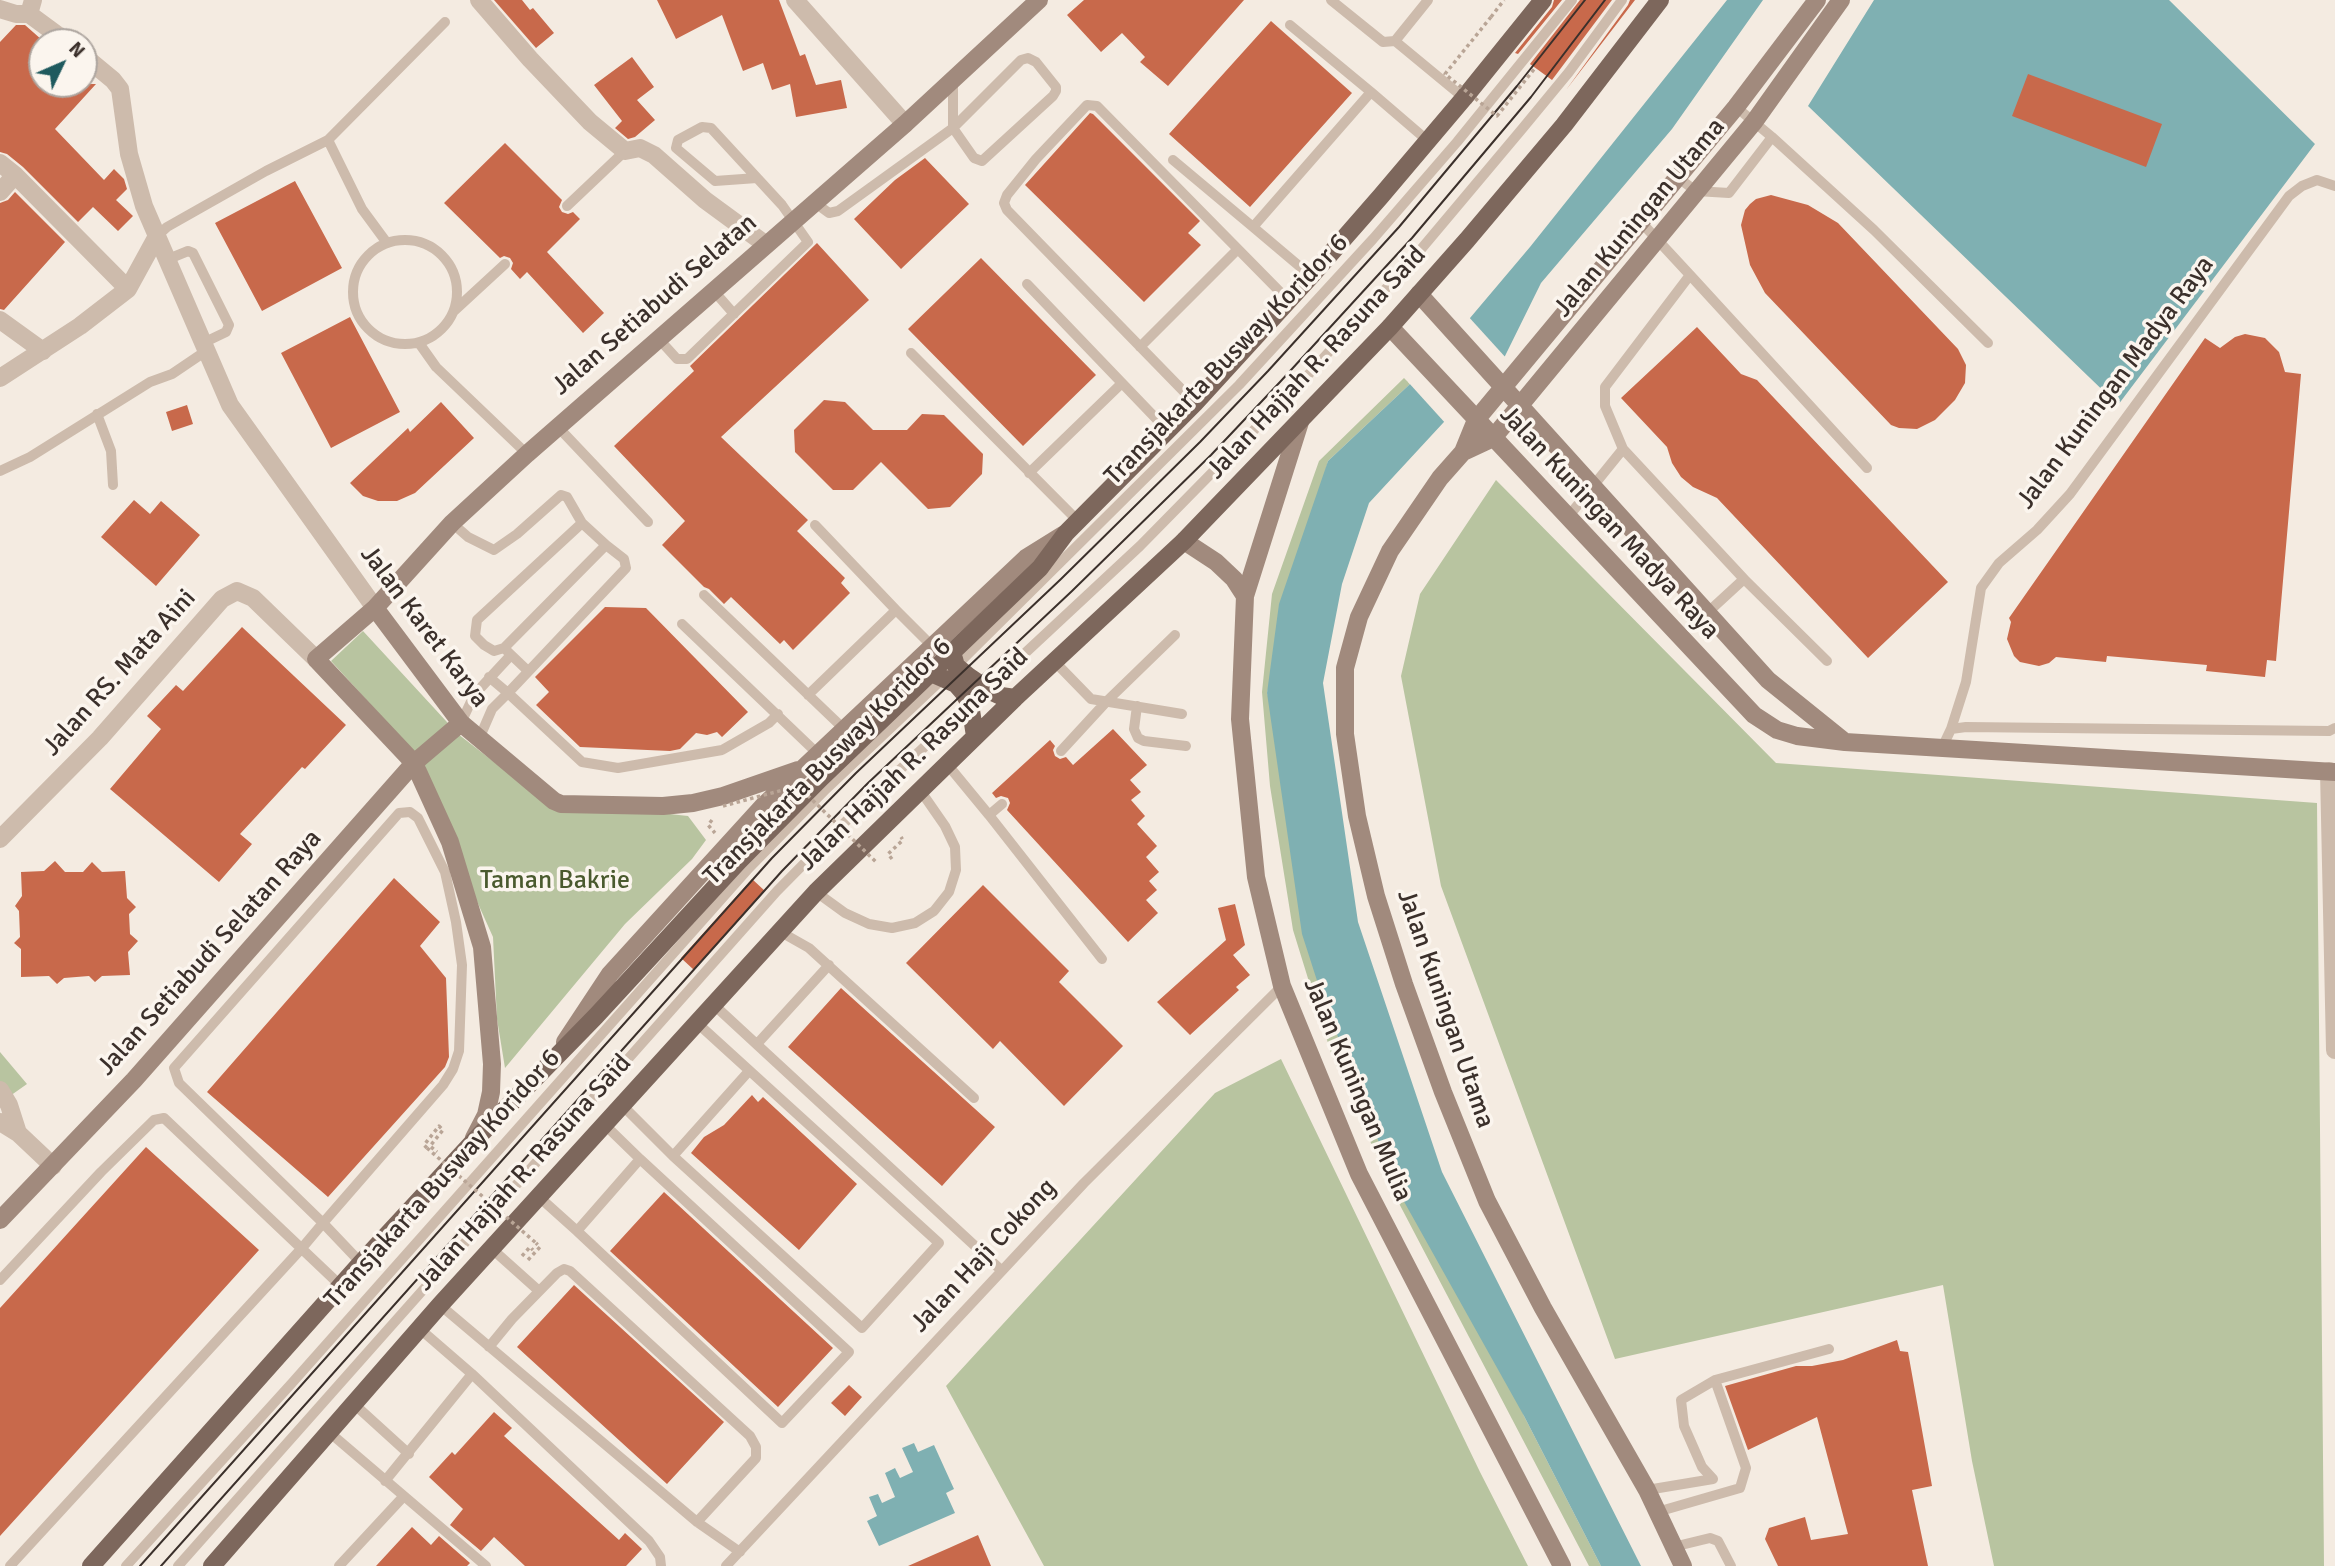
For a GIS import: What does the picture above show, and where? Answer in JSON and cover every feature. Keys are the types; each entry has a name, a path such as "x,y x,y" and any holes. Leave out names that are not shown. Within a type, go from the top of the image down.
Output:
{"main road":[{"name":"Jalan Hajjah R. Rasuna Said","path":"91,1566 361,1263 739,861 822,777 946,667 1040,568 1072,527 1195,403 1289,301 1429,141 1543,0"},
{"name":"Jalan Hajjah R. Rasuna Said","path":"212,1566 491,1248 816,892 975,736 1184,541 1390,327 1564,125 1660,0"},
{"path":"946,667 1001,696 1015,698"},
{"path":"946,667 970,704 975,736"}],"street":[{"path":"479,0 590,122 625,151 640,148 654,155 705,200 765,244"},
{"path":"795,0 905,124"},
{"name":"Jalan Setiabudi Selatan","path":"316,659 375,608 452,523 557,426 905,124 1039,0"},
{"name":"Jalan Kuningan Utama","path":"1463,452 1472,415 1736,107 1816,0"},
{"name":"Jalan Kuningan Utama","path":"1683,1566 1647,1490 1549,1319 1487,1201 1443,1092 1404,985 1376,896 1357,816 1345,734 1345,668 1359,617 1390,551 1440,478 1463,452 1493,438 1754,121 1841,0"},
{"path":"0,9 16,14 33,11 52,28"},
{"name":"Jalan Karet Karya","path":"98,68 120,89 129,154 144,206 230,405 461,723 547,798 561,804 663,806 693,803 723,796 805,768"},
{"path":"0,163 128,289"},
{"path":"0,192 15,175"},
{"path":"0,378 43,351 128,289 157,236"},
{"name":"Jalan Kuningan Madya Raya","path":"1419,294 1768,681 1845,742"},
{"path":"0,320 43,351"},
{"name":"Jalan Kuningan Madya Raya","path":"1390,327 1754,715 1777,730 1797,736 1845,742 2332,771"},
{"name":"Jalan Kuningan Mulia","path":"1300,422 1245,596 1240,719 1256,877 1282,986 1359,1174 1562,1566"},
{"name":"Jalan Hajjah R. Rasuna Said","path":"553,1059 610,974 764,806 1026,558 1072,527"},
{"path":"1184,541 1216,562 1234,579 1245,596"},
{"name":"Jalan RS. Mata Aini","path":"0,839 100,738 222,598 237,591 253,598 316,659"},
{"name":"Jalan Hajjah R. Rasuna Said","path":"316,659 414,764 450,842 482,947 492,1064 491,1092 486,1115 471,1144"},
{"name":"Jalan Setiabudi Selatan Raya","path":"0,1220 134,1080 414,764 461,723"},
{"path":"2332,771 2335,1050"},
{"path":"0,1090 9,1105 18,1133"},
{"path":"0,1122 18,1133 53,1166"}],"lane":[{"path":"1331,0 1383,42 1395,41 1464,99"},
{"path":"1395,41 1428,0"},
{"name":"Transjakarta Busway Koridor 6","path":"126,1566 749,868 946,667 1194,432 1248,375 1432,172 1572,0"},
{"name":"Transjakarta Busway Koridor 6","path":"178,1566 777,891 862,805 1140,546 1309,374 1417,254 1522,129 1569,72 1622,0"},
{"path":"157,236 167,227 222,196 328,140 445,22"},
{"path":"1290,25 1429,141"},
{"path":"814,202 830,214 838,211 953,128 1021,61 1028,58 1036,62 1056,87 1053,96 982,160 974,158 953,128 953,79"},
{"path":"1253,227 1371,92"},
{"path":"1195,403 1007,210 1004,203 1007,195 1035,159 1087,105 1097,106 1289,301"},
{"path":"1736,107 1874,230 1988,343"},
{"path":"658,338 677,359 687,359 806,245 807,239 794,219 757,178 711,128 702,127 678,140 676,148 715,181 757,178"},
{"path":"1677,177 1696,191 1729,193 1772,137"},
{"path":"328,140 362,209 387,243"},
{"path":"567,206 625,151"},
{"path":"1172,160 1311,276"},
{"name":"Jalan Kuningan Madya Raya","path":"1942,748 1966,682 1981,588 1999,563 2037,530 2070,494 2289,196 2301,186 2317,180 2335,186"},
{"path":"1640,221 1867,468"},
{"path":"454,311 456,281 451,267 442,255 430,246 416,241 387,243 372,250 358,269 352,292 355,308 368,328 387,342 403,345 419,343 439,332 454,311 505,264"},
{"path":"1140,347 1237,250"},
{"path":"0,471 30,457 150,383 172,374 226,332 229,325 193,253 188,251 166,260"},
{"path":"1690,275 1605,387 1605,406 1623,449 1744,579 1827,661"},
{"path":"1027,284 1168,432"},
{"path":"713,290 734,314"},
{"path":"419,343 436,367 527,454"},
{"path":"911,354 1029,473 1072,527"},
{"path":"1029,473 1121,384"},
{"path":"97,414 111,451 113,485"},
{"path":"557,426 648,522"},
{"path":"1568,517 1623,449"},
{"path":"452,523 468,537 494,550 517,534 561,495 567,497 582,523 624,559 626,568 492,709 479,739"},
{"path":"528,671 508,652 494,651 475,636 477,620 582,523"},
{"path":"815,526 933,647"},
{"path":"461,723 474,695 508,652 606,545"},
{"path":"1707,613 1744,579"},
{"path":"704,595 844,729"},
{"path":"808,695 896,610"},
{"path":"682,624 818,754"},
{"path":"1061,751 1107,701 1175,635"},
{"path":"1055,662 1091,699 1182,714"},
{"path":"489,677 582,762 618,768 722,750 769,723 778,714"},
{"path":"1137,706 1134,729 1138,738 1186,746"},
{"path":"1951,729 1993,727 2329,731 2335,728"},
{"path":"947,764 1102,960"},
{"path":"816,892 845,913 869,924 891,928 915,923 934,911 949,892 956,870 955,847 945,825 920,790"},
{"path":"989,815 1002,804"},
{"path":"27,1566 14,1562 302,1248 323,1223 443,1086 453,1069 459,1051 462,965 446,872 418,818 410,812 399,814 174,1068 179,1083 323,1223 361,1263"},
{"path":"779,931 808,948 829,965 974,1098"},
{"path":"757,1044 829,965"},
{"name":"Jalan Haji Cokong","path":"726,1566 1084,1183 1282,986"},
{"path":"713,1004 1002,1270"},
{"path":"622,1105 673,1156 862,1328 939,1243 696,1022"},
{"path":"673,1156 749,1070"},
{"path":"0,1280 101,1172 157,1118 164,1118 341,1286"},
{"path":"538,1196 782,1423 849,1352 604,1124"},
{"path":"577,1231 640,1159"},
{"path":"491,1248 539,1290"},
{"path":"489,1347 557,1273 565,1269 570,1271 750,1436 756,1447 756,1458 697,1522"},
{"path":"440,1305 697,1522 740,1552"},
{"path":"420,1329 472,1374 649,1541 658,1563"},
{"path":"1728,1493 1702,1467 1684,1426 1681,1400 1715,1380 1829,1349"},
{"path":"385,1481 472,1374"},
{"path":"1657,1512 1740,1488 1746,1468 1715,1380"},
{"path":"354,1404 408,1454"},
{"path":"329,1432 486,1566"},
{"path":"1647,1490 1713,1479"},
{"path":"340,1566 403,1497"},
{"path":"1673,1547 1710,1538 1718,1541 1731,1566"}],"path":[{"path":"1504,0 1445,74 1497,116 1535,68"},
{"path":"719,837 708,825 723,806 798,786 876,862"},
{"path":"892,859 888,854 903,840 901,837"},
{"path":"437,1152 430,1146 443,1130 439,1126 424,1145 536,1242 540,1247 524,1264 519,1260 531,1248"}],"green space":[{"path":"1404,378 1410,384 1328,461 1267,693 1524,1416 1601,1566 1589,1566 1392,1190 1332,1056 1293,930 1270,786 1262,692 1272,594 1319,461"},
{"path":"1496,480 1776,763 2317,803 2324,1566 1994,1566 1972,1461 1943,1285 1615,1359 1441,886 1401,676 1420,594"},
{"name":"Taman Bakrie","path":"363,631 458,734 543,800 688,816 706,840 692,859 625,924 505,1068 497,1019 493,937 453,848 424,763 331,661"},
{"path":"0,1052 27,1084 0,1103"},
{"path":"1281,1059 1528,1566 1044,1566 946,1386 1215,1093"}],"water":[{"path":"1727,0 1763,0 1672,129 1541,283 1505,356 1369,503 1342,584 1323,683 1358,922 1442,1172 1641,1566 1601,1566 1524,1416 1397,1189 1321,993 1302,934 1267,693 1279,604 1328,461 1410,384 1470,318"},
{"path":"1874,0 2169,0 2315,144 2118,405 1808,106"},
{"path":"914,1443 918,1452 934,1445 954,1489 946,1493 955,1513 879,1546 867,1521 877,1516 869,1497 878,1494 882,1503 895,1497 885,1473 895,1468 900,1478 913,1472 902,1448"}],"pier":[{"path":"1467,315 1507,359 1447,425 1408,382"}],"building":[{"path":"494,0 522,0 530,10 533,8 554,33 536,48"},
{"path":"657,0 779,0 800,56 805,54 816,85 841,80 847,108 796,117 790,84 772,90 763,63 743,71 722,15 676,39"},
{"path":"1084,0 1244,0 1168,86 1140,62 1145,57 1122,33 1101,52 1067,15"},
{"path":"1554,0 1562,0 1518,54 1515,53 1552,7"},
{"path":"1580,0 1612,0 1552,80 1530,64"},
{"path":"1630,0 1635,0 1566,90 1628,5"},
{"path":"1271,21 1352,93 1250,207 1169,134"},
{"path":"16,25 25,25 28,28 28,98 83,98 55,129 104,180 114,169 124,179 127,189 116,200 133,216 118,231 93,207 78,222 23,167 7,154 0,152 0,42"},
{"path":"632,57 654,87 637,100 655,120 635,137 628,139 615,128 622,121 594,85"},
{"path":"2028,74 2162,124 2146,167 2012,116"},
{"path":"1090,113 1200,221 1188,233 1201,245 1144,302 1025,185"},
{"path":"505,143 562,200 559,207 562,212 573,212 580,219 547,252 604,313 583,333 527,272 520,279 511,269 513,263 510,258 500,258 444,203"},
{"path":"925,158 969,204 901,269 854,219 895,180"},
{"path":"295,181 342,268 262,311 215,223"},
{"path":"15,192 65,242 4,310 0,309 0,203 8,200"},
{"path":"1771,195 1808,205 1838,223 1958,349 1966,365 1965,383 1955,400 1935,420 1917,429 1891,425 1765,293 1750,265 1741,225 1745,210 1750,204 1756,199"},
{"path":"817,243 869,300 721,437 808,520 797,531 845,578 841,583 850,593 793,650 784,640 780,644 731,597 724,604 662,545 685,521 614,446 694,371 690,366"},
{"path":"981,258 1096,375 1023,446 908,329"},
{"path":"350,317 400,412 331,448 281,353"},
{"path":"1697,327 1741,374 1757,380 1948,582 1868,658 1717,498 1693,487 1681,477 1672,463 1667,447 1621,398"},
{"path":"2245,334 2265,338 2279,352 2285,372 2301,374 2276,661 2267,660 2265,677 2206,671 2207,665 2107,656 2106,662 2056,657 2039,666 2020,662 2014,656 2007,639 2011,622 2009,618 2205,338 2220,348 2235,337"},
{"path":"824,400 845,402 873,430 907,430 922,414 944,415 983,454 982,474 950,507 928,509 881,462 853,490 833,490 795,452 794,430"},
{"path":"441,402 474,438 415,493 397,501 378,501 363,496 350,483 408,428 410,432"},
{"path":"187,405 193,424 172,431 166,412"},
{"path":"134,500 150,514 161,501 200,535 156,586 101,537"},
{"path":"605,607 646,608 748,712 722,737 717,732 707,735 696,733 680,749 670,751 580,747 536,705 549,692 535,677"},
{"path":"242,627 346,725 305,769 302,767 240,834 252,844 219,882 110,789 161,729 147,716 176,685 183,691"},
{"path":"1113,729 1147,765 1130,780 1141,792 1131,800 1145,816 1137,824 1157,846 1146,857 1159,872 1149,881 1157,890 1146,900 1158,913 1128,942 1007,810 1010,803 1008,798 996,798 992,793 1050,740 1055,746 1055,756 1060,759 1066,757 1073,765"},
{"path":"55,861 65,872 83,872 92,862 102,872 125,871 127,898 136,907 129,914 130,934 138,941 128,952 130,975 102,976 95,982 89,976 64,978 57,984 49,976 21,977 21,949 14,943 20,937 19,911 15,906 22,896 21,872 44,871"},
{"path":"394,878 440,922 420,946 446,978 449,1057 445,1067 328,1197 207,1092"},
{"path":"752,879 765,891 694,970 681,958"},
{"path":"983,885 1069,971 1059,982 1123,1046 1064,1106 1000,1041 993,1049 906,963"},
{"path":"1235,904 1245,945 1233,955 1250,975 1236,987 1239,990 1190,1035 1157,1002 1226,940 1218,908"},
{"path":"841,988 995,1127 942,1186 788,1047"},
{"path":"752,1095 758,1102 763,1097 857,1184 799,1250 691,1153 704,1137 724,1125"},
{"path":"146,1147 259,1250 0,1536 0,1308"},
{"path":"664,1192 833,1348 778,1407 610,1251"},
{"path":"574,1285 724,1422 667,1484 517,1347"},
{"path":"1897,1340 1900,1351 1908,1352 1932,1486 1912,1490 1928,1566 1778,1566 1765,1539 1769,1528 1805,1517 1811,1540 1848,1534 1817,1417 1748,1450 1725,1386 1796,1366 1843,1360"},
{"path":"849,1385 862,1397 845,1416 831,1403"},
{"path":"494,1412 512,1428 504,1436 619,1540 625,1533 642,1549 626,1566 525,1566 494,1537 481,1551 450,1525 463,1509 429,1477 452,1452 455,1455"},
{"path":"412,1527 431,1545 439,1536 470,1563 467,1566 376,1566"},
{"path":"978,1535 991,1566 908,1566 949,1548"}],"tram line":[{"path":"140,1566 772,858 856,773 1061,579 1268,371 1399,227 1585,0"},
{"path":"161,1566 782,871 868,783 1072,591 1211,455 1280,382 1412,238 1531,97 1605,0"}]}
